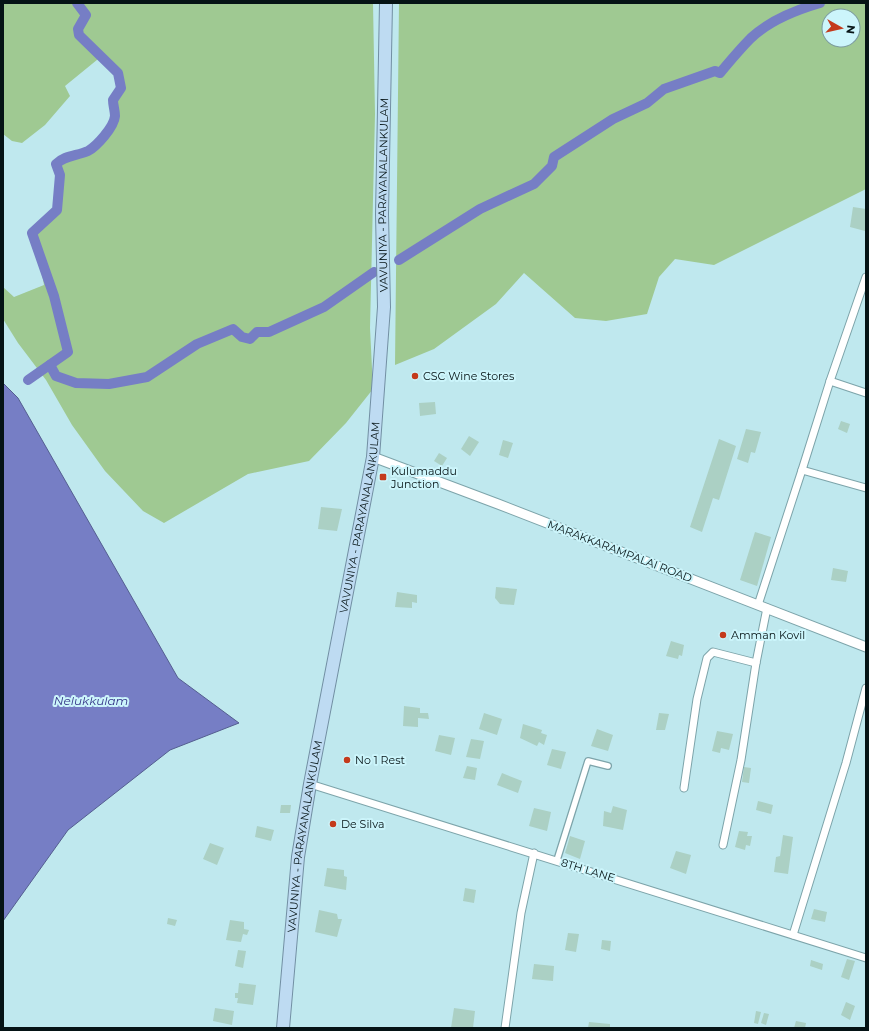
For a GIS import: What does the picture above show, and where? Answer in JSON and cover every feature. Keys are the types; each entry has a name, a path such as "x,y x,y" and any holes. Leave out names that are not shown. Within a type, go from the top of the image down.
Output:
{"highway":[{"name":"VAVUNIYA - PARAYANALANKULAM","path":"283,1028 298,858 310,784 372,457 384,307 382,214 386,3"}],"street":[{"path":"723,845 741,760 756,663 762,607 830,381 863,293 866,277"},
{"path":"830,381 866,393"},
{"name":"MARAKKARAMPALAI ROAD","path":"372,457 498,504 866,647"},
{"path":"802,470 866,488"},
{"path":"684,788 697,699 707,658 712,652 756,663"},
{"path":"793,935 846,763 866,688"},
{"path":"557,860 588,761 608,766"},
{"name":"8TH LANE","path":"310,784 557,860 866,958"},
{"path":"505,1028 521,913 534,853"}],"green space":[{"path":"3,3 373,3 375,114 370,328 373,389 346,423 309,461 248,474 164,523 143,511 105,471 72,425 46,380 18,343 3,319 3,287 14,297 44,285 35,234 60,210 63,181 60,165 85,154 100,144 112,130 119,113 116,100 119,73 103,55 65,86 70,96 45,125 22,143 12,141 3,134"},
{"path":"399,3 866,3 866,189 714,265 675,259 659,277 647,314 606,321 575,318 524,273 496,304 434,349 395,365"}],"water":[{"name":"Nelukkulam","path":"3,383 18,398 178,678 239,723 170,750 68,830 3,921"}],"building":[{"path":"853,207 866,209 865,231 850,227"},
{"path":"435,402 436,414 420,416 419,403"},
{"path":"841,421 850,424 847,433 838,429"},
{"path":"746,429 761,432 755,453 751,452 748,463 737,459"},
{"path":"469,436 479,442 470,456 461,449"},
{"path":"719,439 736,446 719,500 713,498 702,532 690,527"},
{"path":"503,440 513,443 508,458 499,455"},
{"path":"439,453 447,458 442,466 434,461"},
{"path":"321,507 342,509 337,531 318,529"},
{"path":"755,532 771,537 757,586 740,580"},
{"path":"833,568 848,571 846,582 831,580"},
{"path":"496,587 517,589 514,605 500,604 495,598"},
{"path":"397,592 417,595 417,603 412,602 412,608 395,607"},
{"path":"671,641 684,645 682,656 679,655 678,659 666,656"},
{"path":"404,706 420,708 420,713 428,713 429,719 418,718 418,727 403,726"},
{"path":"484,713 502,719 497,735 479,729"},
{"path":"659,713 669,714 665,730 656,730"},
{"path":"523,724 542,730 541,733 547,735 544,745 539,742 537,746 520,738"},
{"path":"597,729 613,735 608,751 591,746"},
{"path":"717,731 733,734 729,750 721,748 720,753 712,751"},
{"path":"439,735 455,738 451,755 435,751"},
{"path":"471,739 484,741 480,759 466,757"},
{"path":"552,749 566,752 561,769 547,765"},
{"path":"467,766 477,768 475,780 463,778"},
{"path":"744,767 751,768 749,783 742,782"},
{"path":"502,773 522,781 518,793 497,785"},
{"path":"758,801 773,805 771,814 756,810"},
{"path":"281,805 291,805 290,813 280,813"},
{"path":"613,806 627,810 623,830 603,826 604,811 611,813"},
{"path":"534,808 551,812 547,831 529,826"},
{"path":"257,826 274,830 271,841 255,837"},
{"path":"739,831 748,832 747,836 752,836 750,846 746,845 745,850 735,847"},
{"path":"783,835 793,837 788,874 774,872 776,857 780,856"},
{"path":"570,836 585,841 580,859 565,853"},
{"path":"210,843 224,848 217,865 203,859"},
{"path":"676,851 691,855 686,874 670,868"},
{"path":"327,868 344,870 344,876 347,877 346,890 324,886"},
{"path":"465,888 476,890 474,903 463,901"},
{"path":"814,909 827,912 825,922 811,919"},
{"path":"319,910 337,914 338,919 342,919 337,937 315,932"},
{"path":"168,918 177,920 175,926 167,924"},
{"path":"230,920 244,922 244,929 249,930 247,935 243,934 241,942 226,940"},
{"path":"568,933 579,934 576,952 565,950"},
{"path":"602,940 611,941 610,951 601,949"},
{"path":"238,950 246,951 243,968 235,966"},
{"path":"847,959 855,961 849,980 841,977"},
{"path":"811,960 823,964 822,970 810,966"},
{"path":"534,964 554,966 553,981 532,979"},
{"path":"239,983 256,985 253,1005 237,1003 238,998 235,998 235,993 238,993"},
{"path":"846,1002 855,1006 850,1020 841,1015"},
{"path":"215,1008 234,1011 232,1025 213,1021"},
{"path":"454,1008 475,1011 473,1028 451,1028"},
{"path":"756,1011 761,1012 758,1024 754,1023"},
{"path":"764,1013 769,1014 766,1025 761,1023"},
{"path":"796,1021 806,1023 805,1028 794,1028"},
{"path":"589,1022 610,1024 610,1028 588,1028"}],"waterway":[{"path":"28,380 68,352 54,296 32,233 57,210 60,175 56,164 67,157 88,151 104,136 114,120 115,114 113,100 121,88 118,73 79,35 78,29 86,15 77,3"},
{"path":"399,260 480,209 534,184 552,166 554,157 613,119 647,103 664,89 715,71 720,73 751,38 766,26 793,12 820,3"},
{"path":"50,365 56,376 76,383 109,384 147,377 197,344 233,329 242,337 250,339 257,332 269,332 324,307 374,272"}],"place":[{"name":"CSC Wine Stores","path":"415,376"},
{"name":"Kulumaddu Junction","path":"383,477"},
{"name":"Amman Kovil","path":"723,635"},
{"name":"No 1 Rest","path":"347,760"},
{"name":"De Silva","path":"333,824"}]}
